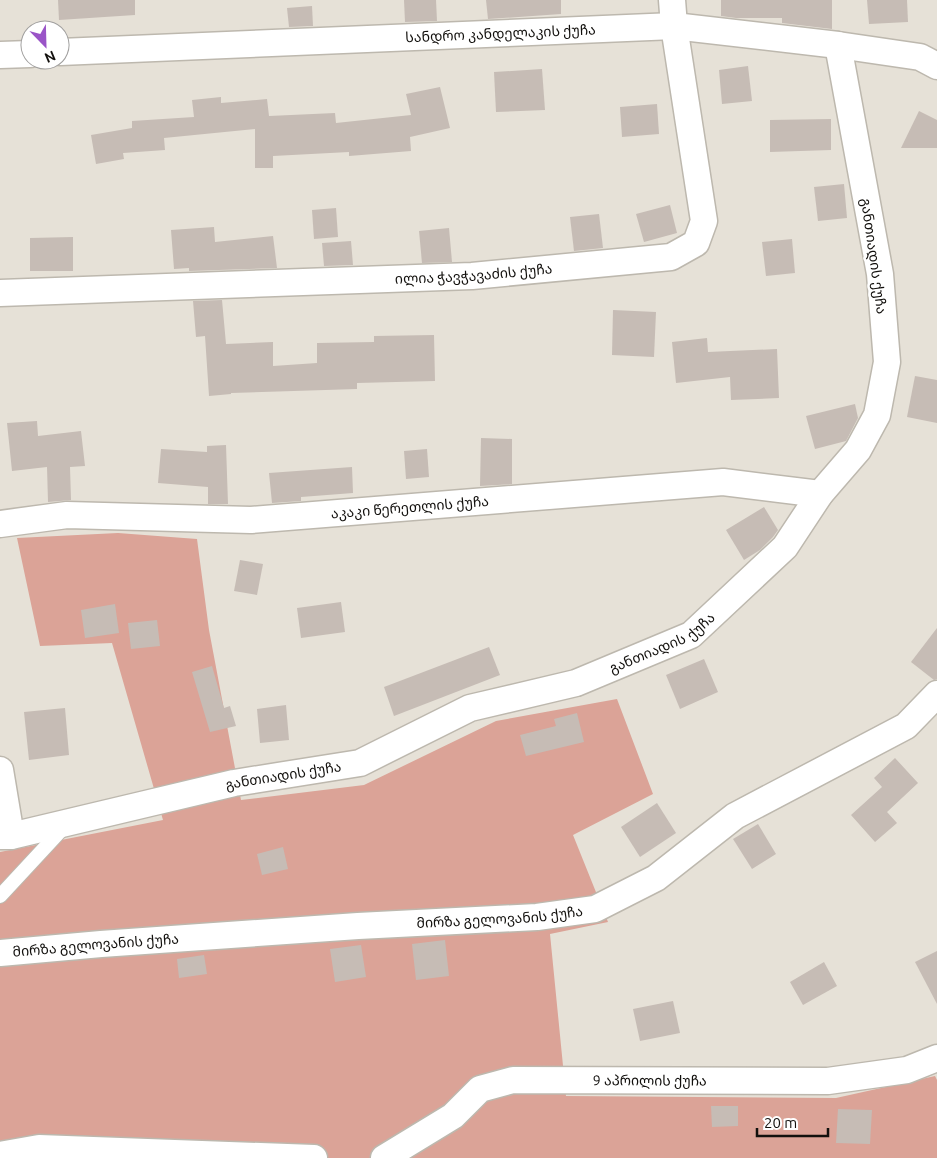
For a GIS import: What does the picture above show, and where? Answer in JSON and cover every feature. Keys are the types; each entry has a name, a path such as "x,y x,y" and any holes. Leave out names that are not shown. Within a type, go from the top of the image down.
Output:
{"street":[{"name":"ილია ჭავჭავაძის ქუჩა","path":"0,293 472,276 670,257 696,244 704,221 674,26 672,0"},
{"name":"სანდრო კანდელაკის ქუჩა","path":"70,52 674,26 838,45 920,57 937,66"},
{"name":"განთიადის ქუჩა","path":"6,836 234,783 360,763 470,708 576,683 691,634 785,547 820,494 858,450 878,415 887,362 880,274 838,45"},
{"path":"0,55 20,54"},
{"name":"აკაკი წერეთლის ქუჩა","path":"0,524 67,515 251,520 723,482 820,494"},
{"name":"მირზა გელოვანის ქუჩა","path":"0,953 111,943 358,926 537,917 594,908 656,878 735,816 906,726 937,694"},
{"path":"0,770 6,836"},
{"name":"9 აპრილის ქუჩა","path":"384,1158 453,1116 480,1089 513,1080 828,1081 907,1070 937,1058"},
{"path":"0,1155 39,1148 314,1158"}],"lane":[{"path":"0,896 68,822"}],"shaded area":[{"path":"118,533 197,539 209,630 241,800 364,785 496,721 617,699 653,794 573,835 608,922 550,934 566,1096 836,1098 935,1076 937,1080 937,1158 0,1158 0,852 163,820 112,643 40,646 17,538"}],"building":[{"path":"58,0 135,0 135,15 59,20"},
{"path":"404,0 436,0 437,21 405,22"},
{"path":"486,0 561,0 561,14 488,19"},
{"path":"721,0 832,0 832,29 782,23 782,18 736,18 721,16"},
{"path":"867,0 907,0 908,22 869,24"},
{"path":"312,6 313,26 289,27 287,8"},
{"path":"748,66 752,101 722,104 719,70"},
{"path":"542,69 545,110 496,112 494,72"},
{"path":"440,87 450,128 410,137 411,151 349,156 349,152 273,156 273,168 255,168 255,129 164,138 165,150 123,153 124,159 96,164 91,135 132,128 132,121 194,117 192,100 221,97 221,103 267,99 269,116 335,113 336,123 411,115 406,94"},
{"path":"657,104 659,134 622,137 620,107"},
{"path":"919,111 937,120 937,148 901,148"},
{"path":"831,119 831,150 770,152 770,120"},
{"path":"844,184 847,218 818,221 814,187"},
{"path":"670,205 677,233 644,242 636,214"},
{"path":"336,208 338,237 314,239 312,210"},
{"path":"599,214 603,248 574,251 570,217"},
{"path":"214,227 215,242 273,236 277,268 189,271 189,268 174,269 171,230"},
{"path":"449,228 452,262 422,263 419,231"},
{"path":"73,237 73,271 30,271 30,238"},
{"path":"792,239 795,273 766,276 762,242"},
{"path":"351,241 353,265 324,266 322,243"},
{"path":"222,300 226,344 273,342 273,366 317,363 317,343 374,342 374,336 434,335 435,381 357,383 357,389 231,393 209,396 205,336 196,337 193,301"},
{"path":"613,310 656,312 654,357 612,355"},
{"path":"707,338 708,352 777,349 779,398 731,400 730,377 676,383 672,342"},
{"path":"915,376 937,380 937,423 907,417"},
{"path":"855,404 858,418 846,441 815,449 806,416"},
{"path":"37,421 38,436 81,431 85,466 70,467 71,500 48,502 47,467 12,471 7,423"},
{"path":"481,438 512,439 512,484 480,486"},
{"path":"226,445 228,504 208,504 208,487 158,483 161,449 207,452 207,446"},
{"path":"427,449 429,477 406,479 404,451"},
{"path":"352,467 353,493 301,497 301,501 272,503 269,473"},
{"path":"764,507 778,530 760,550 744,560 726,530"},
{"path":"240,560 263,564 257,595 234,591"},
{"path":"341,602 345,632 301,638 297,608"},
{"path":"115,604 119,633 85,638 81,610"},
{"path":"157,620 160,646 131,649 128,623"},
{"path":"937,628 937,679 934,680 911,662"},
{"path":"489,647 500,675 394,716 384,687"},
{"path":"704,659 718,692 680,709 666,675"},
{"path":"212,666 224,708 230,706 236,726 210,732 192,672"},
{"path":"286,705 289,740 260,743 257,709"},
{"path":"65,708 69,755 29,760 24,712"},
{"path":"577,713 584,742 526,756 520,735 556,726 554,719"},
{"path":"895,758 918,783 887,812 897,823 875,842 851,815 882,787 874,778"},
{"path":"657,803 676,833 640,857 621,827"},
{"path":"758,824 776,854 752,869 733,839"},
{"path":"283,847 288,869 262,875 257,854"},
{"path":"445,940 449,976 416,980 412,944"},
{"path":"361,945 366,977 335,982 330,949"},
{"path":"937,951 937,1004 915,962"},
{"path":"204,955 207,974 179,978 177,959"},
{"path":"824,962 837,986 803,1005 790,982"},
{"path":"673,1001 680,1033 640,1041 633,1009"},
{"path":"711,1106 738,1106 738,1126 712,1127"},
{"path":"838,1109 872,1110 870,1144 836,1143"}]}
